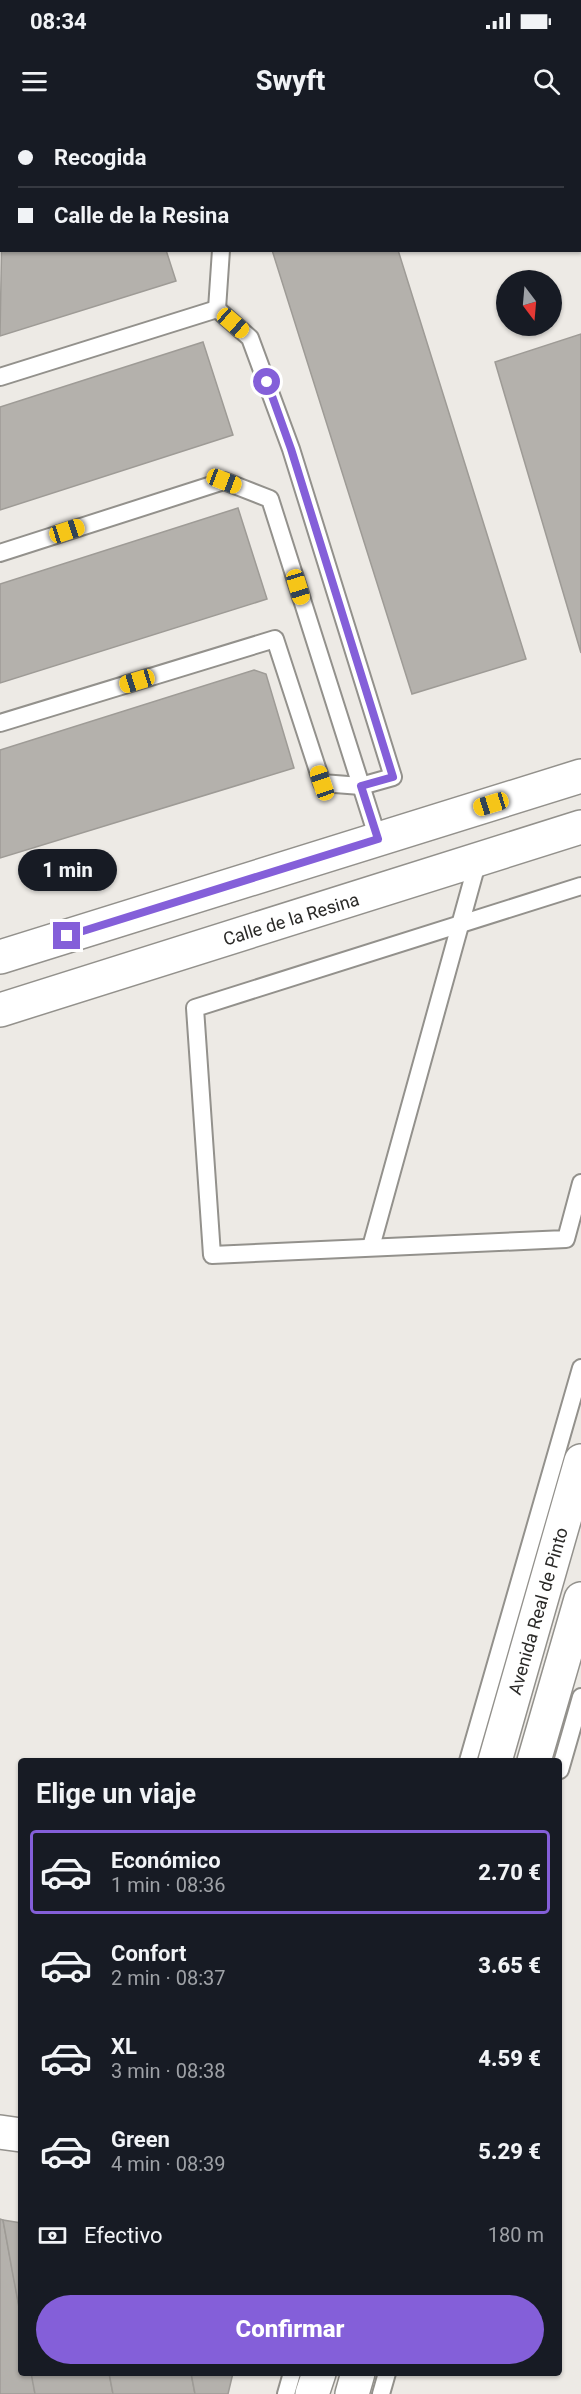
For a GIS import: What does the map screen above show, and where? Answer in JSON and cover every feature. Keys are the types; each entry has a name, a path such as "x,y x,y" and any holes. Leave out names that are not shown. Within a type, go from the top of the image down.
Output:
{"street":[{"path":"0,957 581,776"},
{"name":"Calle de la Resina","path":"0,1010 581,827"},
{"name":"Avenida Real de Pinto","path":"496,1758 581,1461"},
{"name":"Avenida Real de Pinto","path":"535,1758 581,1599"},
{"path":"0,2132 18,2135"},
{"path":"312,2394 317,2376"},
{"path":"352,2394 357,2376"}],"lane":[{"path":"217,309 221,252"},
{"path":"0,377 217,309"},
{"path":"0,723 275,639 322,783 361,786 393,777 291,449 250,338 217,309"},
{"path":"0,553 224,481 270,498 378,839"},
{"path":"371,1247 478,860"},
{"path":"581,886 195,1008 212,1255 566,1239 581,1183"},
{"path":"469,1758 581,1368"},
{"path":"562,1763 581,1697"},
{"path":"286,2394 291,2376"},
{"path":"381,2394 386,2376"}],"building":[{"path":"2,252 167,252 176,281 0,336"},
{"path":"273,252 399,252 526,659 412,694"},
{"path":"581,334 581,653 495,362"},
{"path":"203,342 233,435 0,510 0,407"},
{"path":"238,508 267,599 0,683 0,584"},
{"path":"254,670 266,674 294,768 0,858 0,750"},
{"path":"0,2219 3,2220 18,2300 18,2376 32,2376 35,2394 0,2394"},
{"path":"3,2220 18,2222 18,2302"},
{"path":"32,2376 110,2376 113,2394 35,2394"},
{"path":"110,2376 192,2376 195,2394 113,2394"},
{"path":"192,2376 232,2376 228,2394 195,2394"}],"route":[{"path":"67,936 378,839 361,786 393,777 291,449 267,382"}]}
